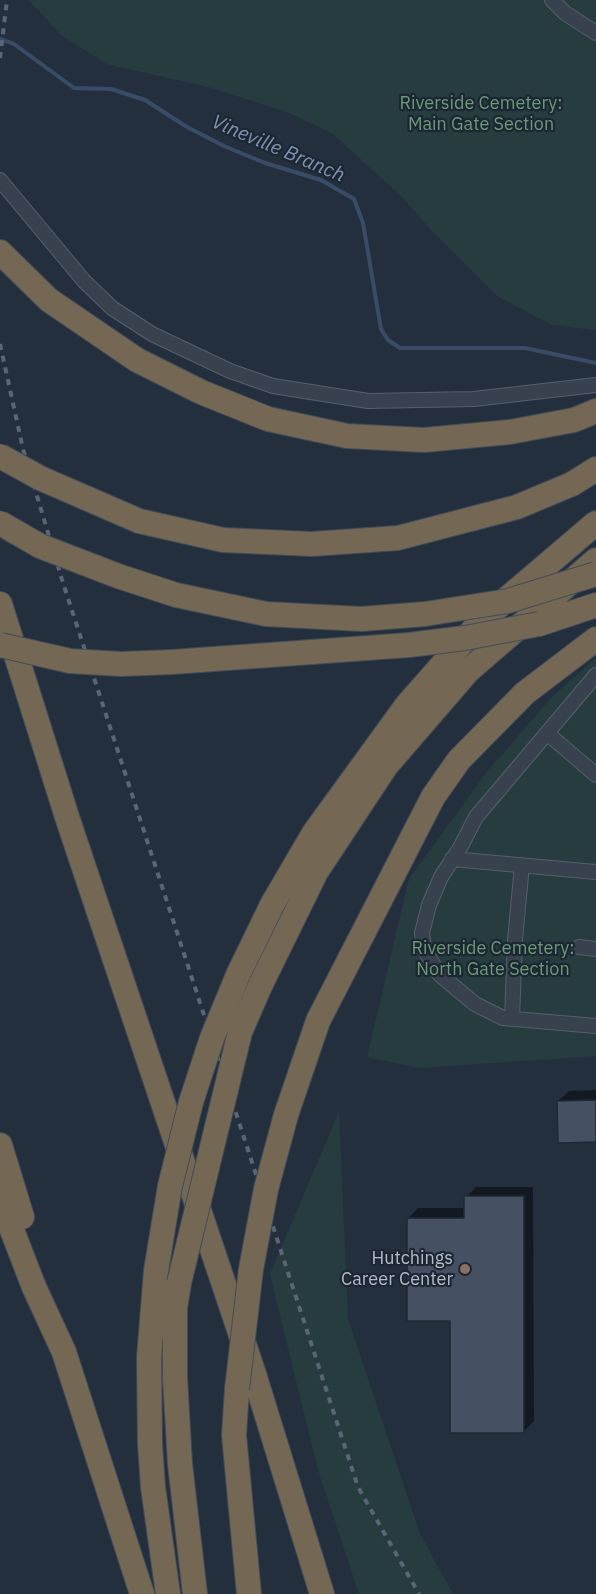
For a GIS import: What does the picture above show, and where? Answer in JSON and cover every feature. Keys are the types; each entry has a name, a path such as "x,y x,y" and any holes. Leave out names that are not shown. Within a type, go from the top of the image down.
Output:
{"highway":[{"path":"0,252 49,300 137,360 201,392 268,420 304,429 368,438 453,439 534,428 574,420 596,411"},
{"path":"0,456 40,478 139,521 223,540 312,544 398,538 517,507 572,484 596,469"},
{"path":"0,523 40,546 118,576 186,598 266,614 329,619 425,614 508,601 596,574"},
{"path":"168,1594 153,1487 149,1358 156,1271 170,1186 190,1102 212,1038 238,975 273,903 314,834 407,705 481,621 596,523"},
{"path":"195,1594 180,1464 175,1378 175,1308 179,1283 240,1032 316,872 386,766 468,671 596,560"},
{"path":"0,604 68,820 254,1374 322,1594"},
{"path":"0,645 70,661 121,664 172,662 409,645 465,638 540,624 596,605"},
{"path":"249,1594 234,1436 251,1269 266,1189 286,1115 318,1021 433,797 459,760 525,693 596,639"},
{"path":"0,1145 142,1594"},
{"path":"0,1199 34,1287 64,1352"}],"street":[{"path":"552,0 565,13 596,33"},
{"path":"0,180 84,281 112,308 152,334 230,371 273,386 337,398 368,401 474,399 596,385"},
{"path":"596,675 476,817 441,877 429,905 422,933 424,949 440,974 475,1004 503,1018 596,1026"},
{"path":"548,734 596,775"},
{"path":"452,859 596,872"},
{"path":"512,1019 514,940 522,865"},
{"path":"579,947 596,949"}],"green space":[{"name":"Riverside Cemetery: Main Gate Section","path":"29,0 596,0 596,330 552,325 497,296 432,231 400,195 333,134 290,113 212,88 107,64 61,35"},
{"name":"Riverside Cemetery: North Gate Section","path":"596,658 596,1056 419,1068 367,1057 409,879 486,773 551,698"},
{"path":"339,1112 348,1319 420,1534 453,1594 359,1594 318,1470 270,1274"}],"building":[{"path":"596,1100 596,1142 558,1143 557,1101"},
{"name":"Hutchings Career Center","path":"464,1196 524,1196 524,1433 450,1433 450,1321 407,1321 407,1218 464,1218"}],"waterway":[{"name":"Vineville Branch","path":"0,39 14,44 74,88 111,89 145,100 187,127 224,146 265,163 321,180 354,199 363,223 381,329 388,340 400,348 525,348 596,363"}],"railway":[{"path":"0,58 7,0"},
{"path":"0,344 23,449 63,583 358,1487 419,1594"}],"place":[{"name":"Hutchings Career Center","path":"465,1269"}]}
